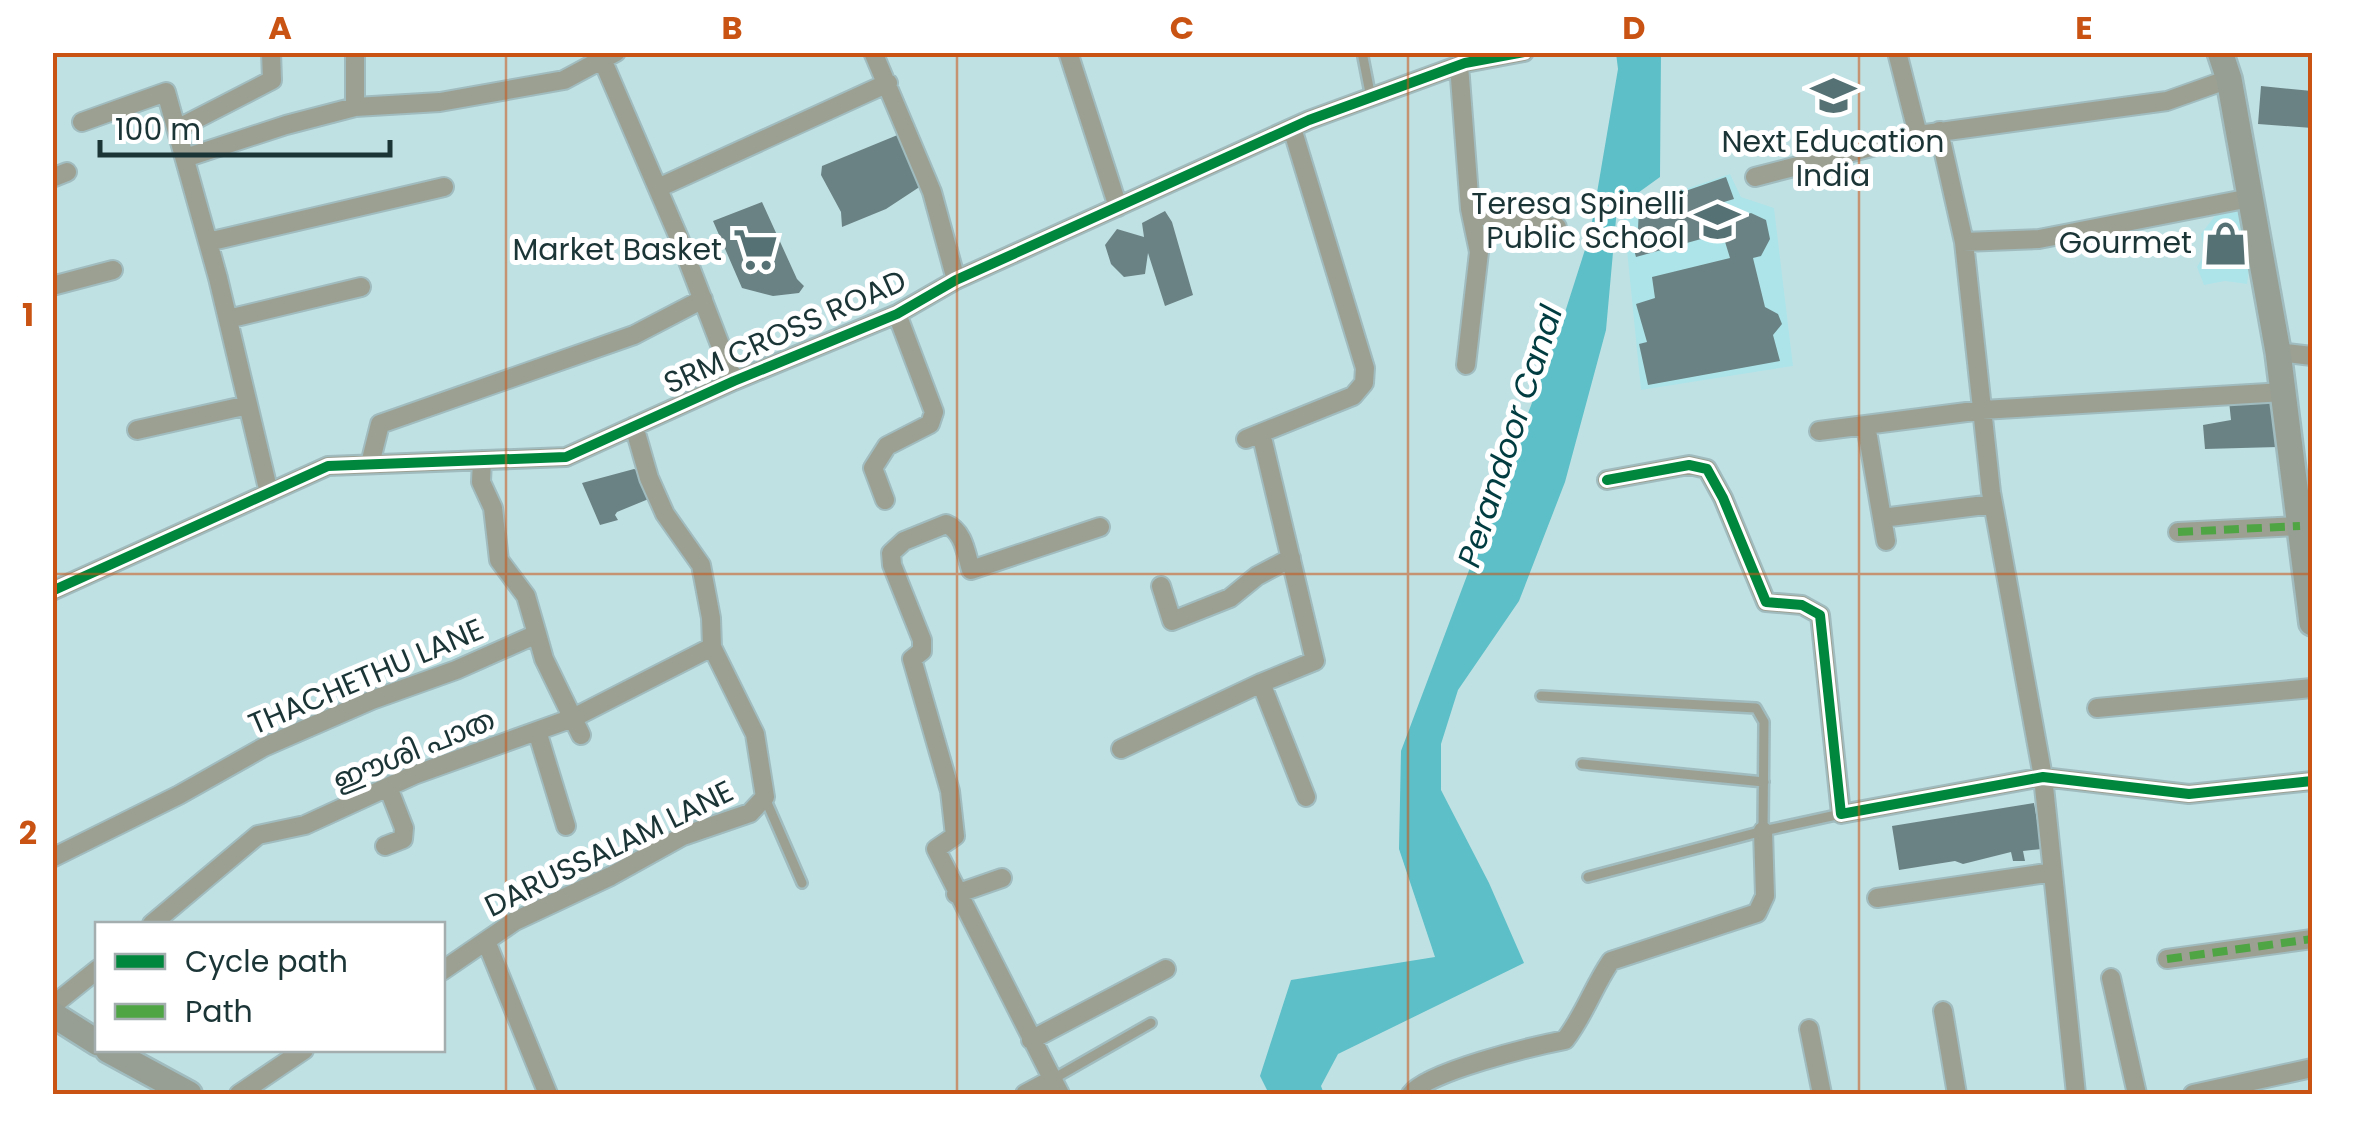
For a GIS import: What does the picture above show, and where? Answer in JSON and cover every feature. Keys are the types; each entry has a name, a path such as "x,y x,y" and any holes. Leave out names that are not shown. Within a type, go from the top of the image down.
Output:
{"main road":[{"path":"2220,52 2229,79 2278,352 2312,623"},
{"path":"52,1010 95,1041"},
{"path":"112,1052 189,1094"}],"street":[{"path":"177,129 272,80 270,52"},
{"path":"355,52 355,107"},
{"path":"873,52 932,192 956,280"},
{"path":"1068,52 1118,207"},
{"name":"SRM CROSS ROAD","path":"52,591 328,466 566,457 734,381 897,314 956,280 1292,128 1460,65 1524,52"},
{"path":"1897,52 1918,134"},
{"path":"185,158 286,124 355,107 440,102 564,80 606,54 734,381"},
{"path":"1460,65 1470,209 1480,252 1466,365"},
{"path":"1755,177 1918,134 2167,101 2229,79"},
{"path":"658,188 888,84"},
{"path":"82,122 166,92 228,319 269,493"},
{"path":"1121,749 1260,682 1315,661 1254,436 1354,396 1364,383 1365,368 1292,128"},
{"path":"1940,131 1964,242 1993,504 2043,777 2076,1094"},
{"path":"208,242 444,187"},
{"path":"1964,242 2040,239 2250,198"},
{"path":"1470,209 1495,220 1557,227"},
{"path":"52,286 113,270"},
{"path":"228,319 361,286"},
{"path":"370,464 380,424 634,335 703,298"},
{"path":"885,500 874,468 887,446 930,424 934,412 897,314"},
{"path":"2278,352 2312,356"},
{"path":"1819,431 1982,410 2284,392"},
{"path":"137,430 248,405"},
{"path":"1866,425 1886,541"},
{"name":"DARUSSALAM LANE","path":"445,968 515,920 611,876 683,836 750,813 765,797 756,734 712,648 701,565 665,514 649,478 634,426"},
{"path":"482,460 481,482 493,508 500,560 526,596 544,660 577,726"},
{"path":"1607,480 1689,465 1707,469 1766,602 1802,606 1820,615 1841,814 2043,777 2189,794 2312,781"},
{"path":"1882,518 1993,504"},
{"path":"1025,1094 1056,1087 936,849 955,836 950,791 912,660 922,651 922,640 892,565 891,553 904,541 952,525 959,533 971,570 1100,527"},
{"path":"2178,532 2300,526"},
{"path":"1160,586 1172,622 1230,598 1257,576 1290,558"},
{"name":"THACHETHU LANE","path":"52,858 179,795 264,747 537,634"},
{"name":"ഈശി പാത","path":"154,922 258,835 305,825 388,787 537,731 577,726 712,648"},
{"path":"1260,682 1306,797"},
{"path":"2098,708 2312,688"},
{"path":"537,731 566,826"},
{"path":"385,846 403,839 404,828 388,787"},
{"path":"1410,1094 1417,1085 1441,1075 1520,1049 1565,1040 1584,1015 1611,962 1757,912 1765,896 1763,831"},
{"path":"1877,898 2052,872"},
{"path":"956,894 1002,878"},
{"path":"2167,959 2312,939"},
{"path":"486,940 548,1094"},
{"path":"1031,1040 1166,969"},
{"path":"52,1010 95,972"},
{"path":"2111,978 2137,1094"},
{"path":"1943,1011 1956,1094"},
{"path":"1810,1029 1822,1094"},
{"path":"239,1094 301,1052"},
{"path":"2193,1094 2312,1068"}],"lane":[{"path":"1362,52 1371,98"},
{"path":"1542,696 1756,708 1764,722 1763,831"},
{"path":"1582,764 1764,782"},
{"path":"765,797 802,883"},
{"path":"1588,877 1841,814"},
{"path":"1056,1087 1151,1023"}],"shaded area":[{"path":"1616,53 1661,53 1660,177 1617,208 1606,330 1565,482 1519,601 1458,690 1441,744 1441,790 1489,883 1524,963 1338,1054 1321,1086 1324,1094 1269,1094 1260,1076 1291,980 1435,957 1399,849 1401,751 1559,331 1590,234 1618,69"},
{"path":"1730,174 1741,197 1774,208 1793,366 1641,390 1623,210"},
{"name":"Gourmet","path":"2224,204 2239,207 2250,264 2247,284 2225,281 2204,285 2197,267 2205,253 2201,234"}],"building":[{"path":"2261,86 2312,91 2312,128 2258,124"},
{"path":"900,134 921,186 886,209 842,227 841,212 821,175 822,166"},
{"path":"1726,177 1734,199 1714,205 1707,220 1712,236 1636,257 1629,231 1638,229 1639,207"},
{"name":"Market Basket","path":"762,202 797,279 804,286 799,293 773,296 742,288 713,221"},
{"path":"1165,211 1172,222 1193,295 1165,306 1148,253 1145,274 1124,277 1111,264 1105,245 1117,229 1144,237 1142,223"},
{"path":"1751,213 1766,220 1770,239 1761,256 1753,258 1765,307 1778,314 1782,324 1773,335 1780,361 1648,385 1639,344 1647,342 1636,304 1655,298 1652,277 1730,258 1722,232 1733,218"},
{"path":"2273,398 2278,447 2205,449 2203,425 2231,420 2229,401"},
{"path":"634,469 642,472 651,498 617,512 618,520 600,525 582,483"},
{"path":"2034,803 2042,849 2023,851 2025,861 2013,861 2011,852 1963,864 1955,861 1899,870 1892,826"}],"marked path":[{"path":"2178,532 2300,526"},
{"path":"2167,959 2312,939"}],"cycle path":[{"path":"52,591 328,466 566,457 734,381 897,314 956,280 1309,120 1465,63 1524,52"},
{"path":"1607,480 1689,465 1707,469 1766,602 1802,605 1820,615 1841,814 2043,777 2189,794 2312,781"}],"place":[{"name":"Next Education India","path":"1833,95"},
{"name":"Teresa Spinelli Public School","path":"1718,221"},
{"name":"Gourmet","path":"2225,243"},
{"name":"Market Basket","path":"755,250"}],"water label":[{"name":"Perandoor Canal","path":"1510,436"}]}
